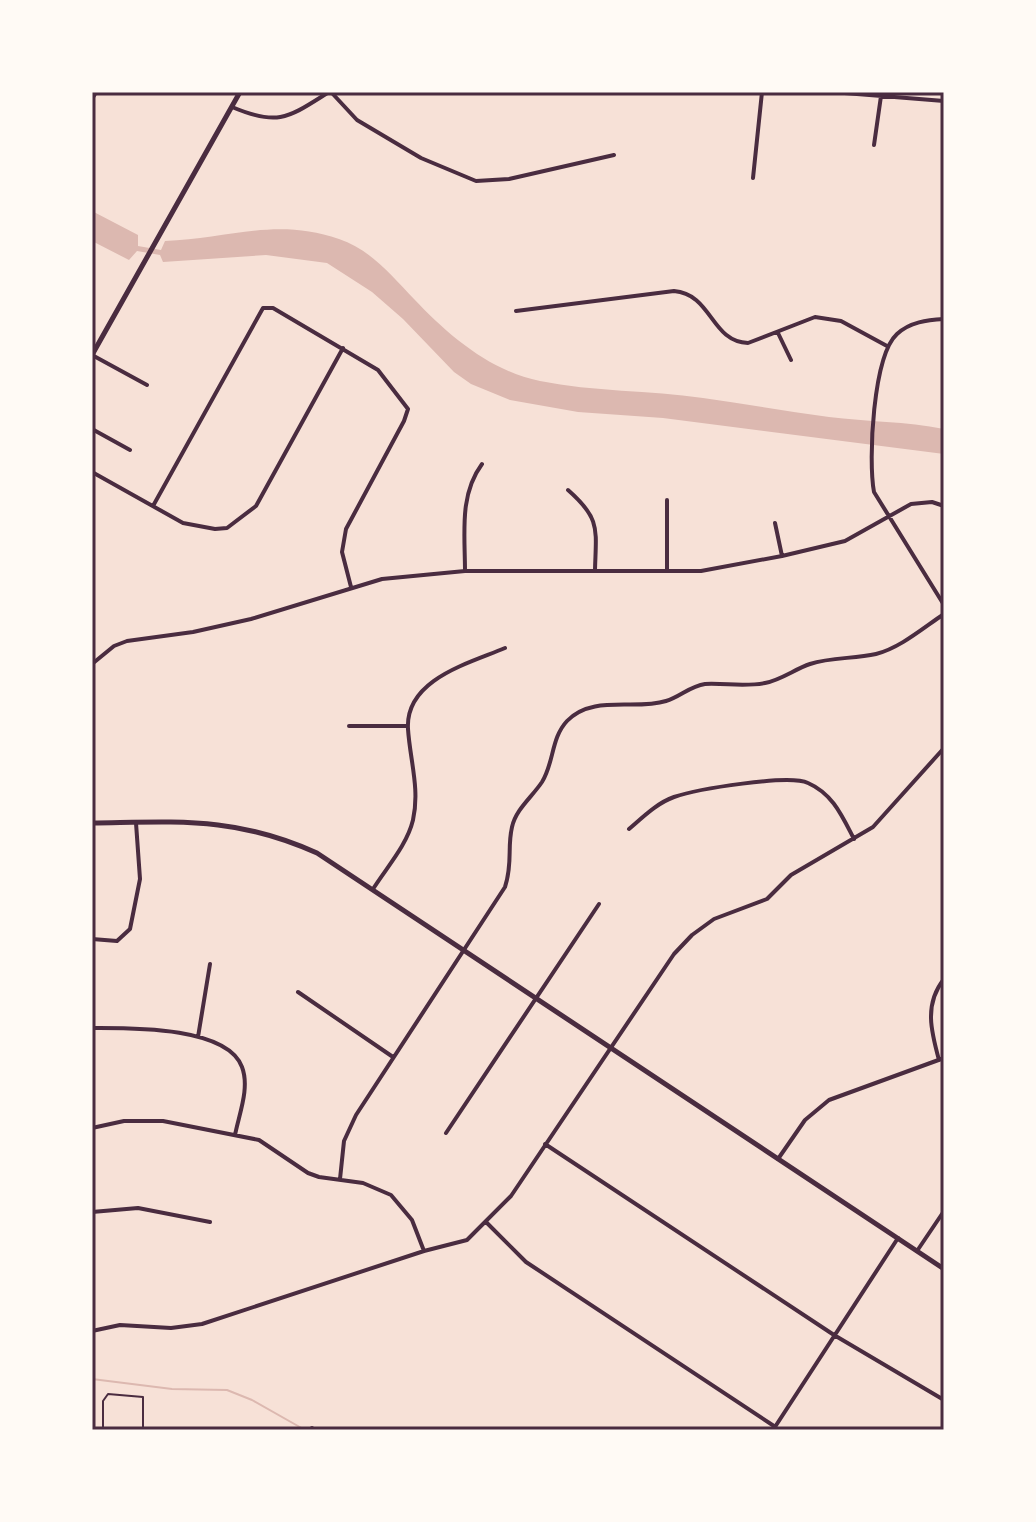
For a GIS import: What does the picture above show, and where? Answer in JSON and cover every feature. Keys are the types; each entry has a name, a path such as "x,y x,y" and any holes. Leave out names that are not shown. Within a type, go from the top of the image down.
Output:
{"main road":[{"path":"92,355 240,92"},
{"path":"92,823 209,822 278,836 317,853 944,1269"}],"street":[{"path":"232,107 252,115 279,119 330,92 357,120 421,158 476,181 509,179 614,155"},
{"path":"753,178 762,92"},
{"path":"832,92 944,101"},
{"path":"874,145 881,95"},
{"path":"516,311 674,291 687,292 735,342 748,343 801,321 827,318 841,321 887,346"},
{"path":"153,506 263,308 273,308 378,370 408,409 351,518 343,540 344,565 351,587"},
{"path":"944,319 908,326 887,346 880,367 871,472 874,492 944,605"},
{"path":"777,332 791,360"},
{"path":"92,472 183,523 227,528 251,512 343,348"},
{"path":"92,355 147,385"},
{"path":"92,429 130,450"},
{"path":"465,571 467,494 482,464"},
{"path":"568,490 586,506 594,519 595,570"},
{"path":"667,500 667,571"},
{"path":"92,664 114,646 127,641 193,632 251,619 382,579 465,571 701,571 845,541 921,501 944,506"},
{"path":"775,523 782,556"},
{"path":"340,1179 344,1141 349,1127 505,887 511,870 512,828 520,810 542,782 560,732 577,713 621,704 664,702 704,684 741,687 768,683 807,665 877,653 893,647 944,614"},
{"path":"373,889 407,838 413,818 415,776 408,726 418,698 431,683 457,668 505,648"},
{"path":"349,726 408,726"},
{"path":"92,1331 120,1325 171,1328 202,1324 424,1251 467,1240 511,1196 674,954 692,935 714,919 767,899 791,875 873,827 944,748"},
{"path":"629,829 674,797 795,779 805,781 827,794 854,839"},
{"path":"92,939 117,941 130,929 140,879 136,823"},
{"path":"446,1133 599,904"},
{"path":"198,1037 210,964"},
{"path":"778,1159 805,1120 829,1100 941,1059 931,1031 930,1008 933,996 944,979"},
{"path":"298,992 393,1057"},
{"path":"92,1028 142,1028 198,1037 226,1048 236,1056 246,1084 235,1135"},
{"path":"92,1128 124,1121 163,1121 269,1145 308,1173 363,1183 391,1195 412,1220 424,1251"},
{"path":"545,1144 834,1335 944,1400"},
{"path":"92,1212 151,1209 210,1222"},
{"path":"917,1251 944,1211"},
{"path":"486,1222 526,1262 776,1429 898,1238"}],"lane":[{"path":"103,1430 103,1401 108,1394 143,1397 143,1430"}],"shaded area":[{"path":"92,211 138,235 138,246 161,250 165,241 272,229 316,233 339,239 361,249 380,264 441,326 471,350 522,376 581,387 683,395 829,417 944,429 944,454 663,418 578,412 510,400 471,384 454,372 372,292 327,263 266,255 163,262 160,255 137,251 129,260 92,241"}],"waterway":[{"path":"92,1379 172,1389 227,1390 252,1400 305,1430"}]}
